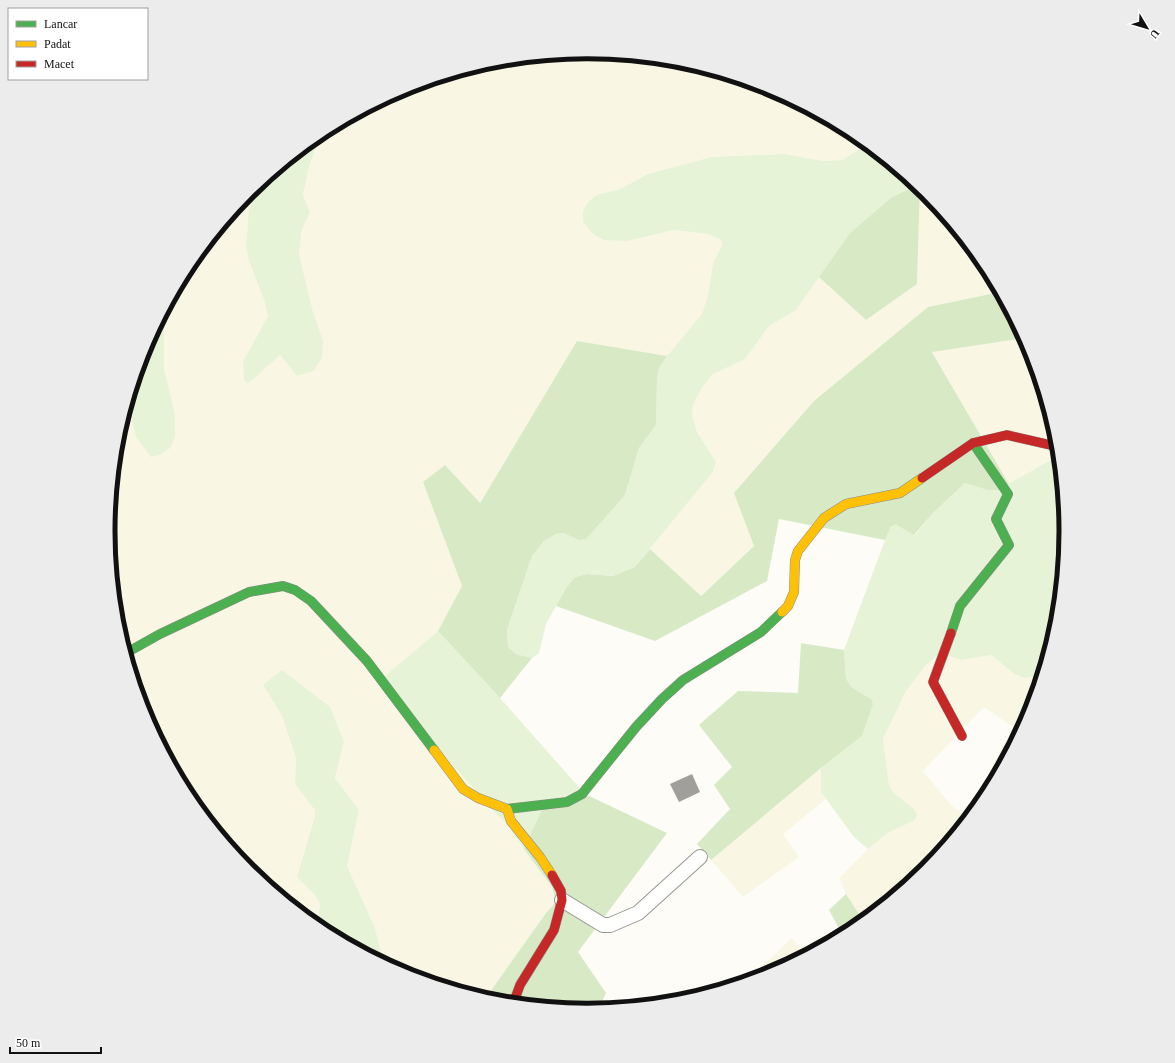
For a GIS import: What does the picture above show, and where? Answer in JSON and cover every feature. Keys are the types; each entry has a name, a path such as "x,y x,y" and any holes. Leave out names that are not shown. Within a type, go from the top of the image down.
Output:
{"street":[{"path":"130,651 160,634 248,592 283,586 295,590 311,601 367,661 463,789 489,804 507,809 567,802 582,794 636,727 662,699 683,680 761,632 788,606 794,592 795,560 798,551 824,518 846,504 900,493 973,443 1007,435 1052,445"},
{"path":"962,736 933,682 960,606 1009,545 996,519 1008,494 973,443"},
{"path":"507,809 510,821 540,857 556,881 561,891 562,900 554,930 520,985 515,998"},
{"path":"562,900 603,925 610,925 638,913 700,857"}],"shaded area":[{"path":"588,59 649,63 710,75 768,95 796,108 824,122 862,147 842,160 823,161 785,154 648,174 620,189 596,195 588,202 583,211 583,222 628,241 673,230 708,234 721,240 722,245 713,263 708,295 702,314 667,356 577,342 479,504 445,465 423,482 462,586 438,631 379,681 495,813 505,822 552,887 556,902 546,913 489,994 436,979 382,956 375,928 347,866 359,810 335,778 344,742 263,685 282,716 296,758 295,784 315,810 315,816 297,877 315,895 320,904 318,919 276,887 253,866 213,819 178,768 151,712 140,683 124,624 119,593 115,532 119,470 130,412 136,437 175,414 164,368 164,329 167,316 178,295 213,244 254,196 249,209 249,261 264,300 268,316 244,362 250,382 280,355 297,376 323,340 313,312 299,254 302,229 310,213 303,196 309,167 317,145 351,122 407,95 465,75 495,68 557,60"},
{"path":"920,195 943,220 962,244 996,293 928,307 754,546 700,596 650,549 713,472 716,462 697,432 692,415 693,405 703,386 713,374 745,359 769,326 796,310 819,277 866,320 917,284"},
{"path":"1018,339 1035,380 1044,409 1054,459 1009,484 932,351"},
{"path":"940,653 961,660 991,655 1014,674 1024,678 1037,677 1024,712 992,776 989,772 1013,727 984,707 923,771 953,807 966,814 943,843 922,866 899,887 860,916 846,894 839,878 868,849 886,834 915,820 914,809 894,793 889,785 883,739 906,691 925,666"},
{"path":"821,768 821,792 826,799 783,834 799,857 743,897 711,860"},
{"path":"792,938 802,952 768,968 754,973"}],"green space":[{"path":"317,145 309,167 303,195 310,213 302,229 299,254 313,312 323,340 322,358 313,371 297,376 280,355 250,382 246,383 244,379 243,362 268,316 264,300 249,261 246,246 249,209 254,196 276,176"},
{"path":"862,147 912,188 892,197 850,233 796,310 769,326 745,359 713,374 703,386 693,405 692,415 697,432 716,462 713,472 635,567 613,576 587,574 575,577 566,588 546,624 539,653 532,658 516,654 508,647 507,630 532,556 544,541 556,534 563,533 579,540 625,495 639,448 656,425 657,379 659,368 667,356 702,314 708,295 713,263 722,245 721,240 708,234 673,230 628,241 604,240 593,234 583,222 583,211 588,202 596,195 620,189 648,174 712,157 785,154 823,161 842,160"},
{"path":"912,188 920,195 917,284 866,320 819,277 850,233 892,197"},
{"path":"996,293 1018,339 932,352 1009,484 998,490 987,490 965,483 932,514 914,535 895,524 891,527 885,540 779,519 767,581 655,641 556,606 566,588 575,577 587,574 613,576 635,567 650,549 701,596 754,546 734,493 814,401 928,307"},
{"path":"167,316 164,329 164,368 175,414 175,437 170,448 159,455 151,457 136,437 130,412 131,409 151,351"},
{"path":"577,341 667,356 659,368 657,379 656,425 639,448 625,495 586,539 579,540 563,533 556,534 544,541 532,556 507,630 508,647 516,654 532,658 500,698 438,631 462,586 423,482 445,465 480,503"},
{"path":"1054,459 1056,470 1059,501 1059,562 1051,624 1037,677 1024,678 1014,674 991,655 961,660 940,653 925,666 906,691 883,739 889,785 894,793 914,809 917,815 915,820 886,834 868,849 854,837 821,792 821,768 862,736 871,699 850,687 846,679 844,650 891,527 895,523 915,535 932,514 965,483 987,490 998,490"},
{"path":"438,631 585,794 524,849 505,822 495,813 379,681"},
{"path":"801,643 844,650 846,679 851,687 871,699 873,704 862,736 821,768 711,860 697,844 730,809 714,785 732,767 699,725 738,691 798,693"},
{"path":"282,670 330,707 344,742 335,778 359,810 347,866 375,928 382,956 351,941 318,919 320,904 315,895 297,877 315,816 315,810 295,784 296,758 282,716 263,685"},
{"path":"585,794 667,833 578,952 606,993 601,1004 557,1003 526,1000 489,994 546,913 556,902 552,887 524,849 545,803"},
{"path":"846,894 860,916 840,931 829,910"}],"building":[{"path":"692,774 700,792 679,802 670,784"}],"traffic: fast":[{"path":"951,633 960,606 1009,545 996,519 1008,494 973,443"},
{"path":"130,651 160,634 249,592 283,586 295,590 311,601 367,661 434,750"},
{"path":"507,809 567,802 582,794 636,727 662,699 683,680 761,632 782,612"}],"traffic: slow":[{"path":"782,612 788,606 794,592 795,560 798,551 824,518 846,504 900,493 922,478"},
{"path":"434,750 463,789 478,798 507,809 511,821 540,857 552,875"}],"traffic: jam":[{"path":"922,478 973,443 1007,435 1052,445"},
{"path":"951,633 933,682 962,736"},
{"path":"515,998 520,985 554,930 562,900 561,891 552,875"}]}
